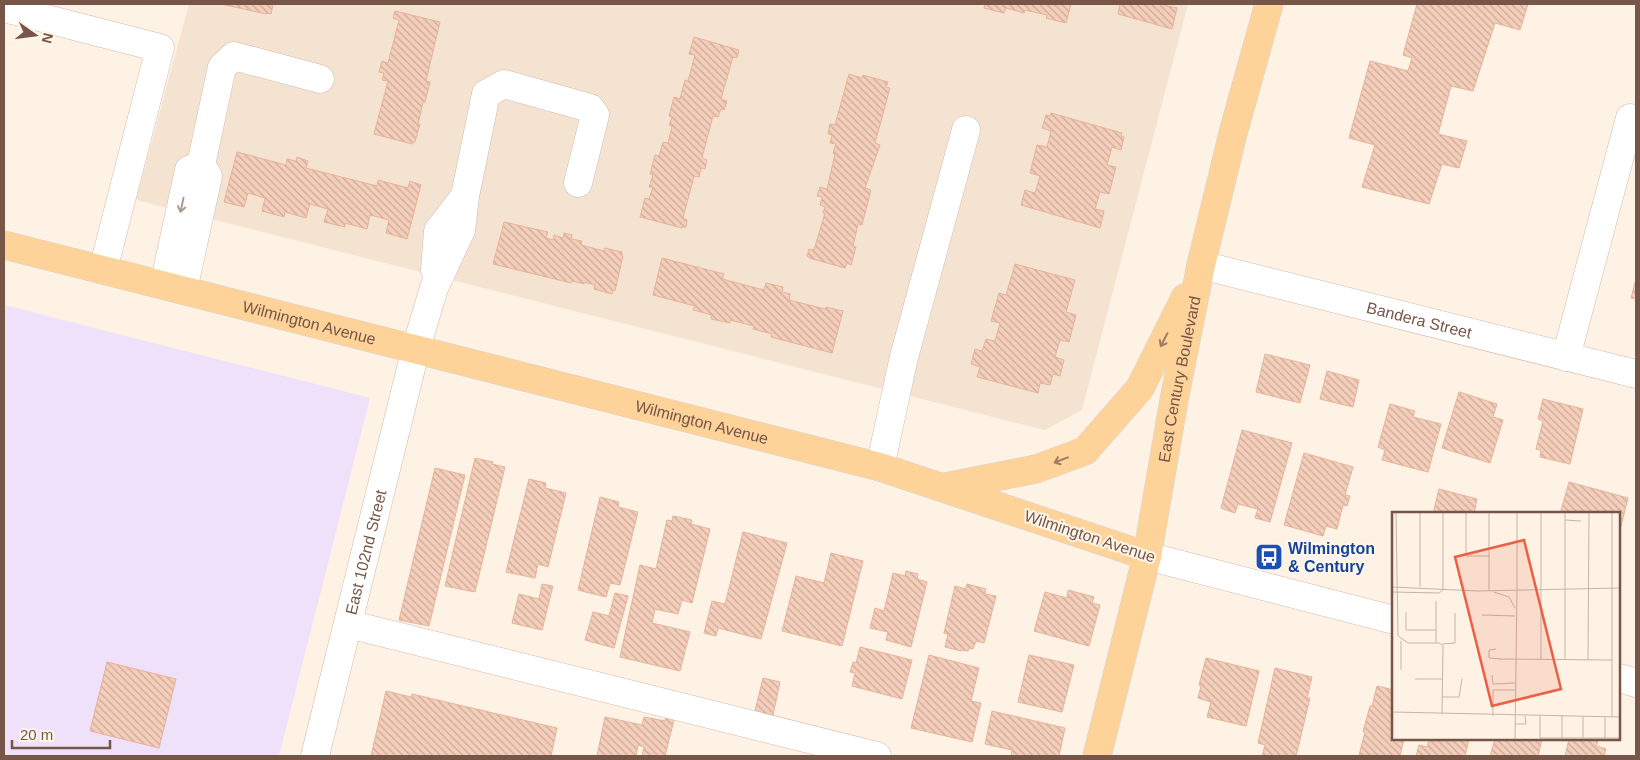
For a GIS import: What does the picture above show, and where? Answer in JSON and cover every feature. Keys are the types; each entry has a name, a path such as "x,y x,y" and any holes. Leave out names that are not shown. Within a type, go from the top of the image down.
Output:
{"main road":[{"name":"East Century Boulevard","path":"1097,756 1147,556 1174,400 1201,265 1233,133 1269,4"},
{"name":"Wilmington Avenue","path":"4,245 880,467 1147,556"},
{"path":"944,487 1036,469 1085,451 1140,388 1201,265"}],"street":[{"path":"4,8 160,48 103,270"},
{"path":"174,288 208,176 201,165 222,67 234,56 320,79"},
{"name":"East 102nd Street","path":"315,756 416,348 434,288 438,231 465,196 486,94 504,84 590,108 595,115 578,183"},
{"path":"1566,357 1630,118 1636,119"},
{"path":"880,467 904,358 966,130"},
{"name":"Bandera Street","path":"1201,265 1636,374"},
{"name":"Wilmington Avenue","path":"1147,556 1392,619"},
{"path":"348,624 877,756"},
{"path":"1620,678 1636,682"}],"shaded area":[{"path":"189,4 1188,4 1082,410 1045,430 136,200"},
{"path":"4,305 370,398 279,756 4,756"}],"building":[{"path":"221,4 273,4 271,14 266,14"},
{"path":"985,4 1071,4 1066,23 1046,18 1047,15 1025,10 1024,13 1006,8 1004,13 984,8"},
{"path":"1120,4 1163,4 1177,8 1172,29 1118,14"},
{"path":"1417,4 1528,4 1520,30 1495,23 1473,91 1451,86 1438,134 1467,141 1459,168 1442,164 1429,204 1362,187 1375,145 1349,138 1370,61 1408,71 1412,58 1403,55"},
{"path":"395,11 440,22 426,81 430,82 425,102 423,102 415,142 412,144 374,134 388,81 382,80 384,73 379,72 382,61 388,63 399,20 393,18"},
{"path":"694,37 739,50 737,58 733,57 721,99 727,101 724,110 721,109 718,117 713,116 702,158 707,160 705,169 701,168 699,177 694,176 683,218 687,220 686,227 682,228 640,217 645,198 649,199 653,187 649,187 653,175 650,174 655,155 659,156 663,142 668,143 672,126 669,125 672,117 669,116 674,97 680,99 685,80 688,81 695,55 689,54"},
{"path":"849,74 862,78 863,75 888,82 886,87 890,88 875,143 880,145 865,188 871,190 862,225 858,224 853,246 856,247 851,265 847,263 845,268 807,256 809,249 814,250 825,213 823,213 825,207 820,205 822,197 817,196 820,187 827,189 836,144 830,143 832,135 828,134 830,124 835,125"},
{"path":"1051,113 1122,133 1121,136 1124,137 1121,150 1112,147 1107,165 1116,167 1109,194 1100,192 1095,209 1104,211 1100,228 1021,205 1025,190 1035,193 1040,176 1030,173 1037,145 1047,147 1051,131 1042,128 1046,115 1050,116"},
{"path":"237,152 286,165 287,159 296,161 297,157 308,161 306,168 377,186 378,180 408,188 410,181 421,185 407,239 386,233 389,220 370,215 367,229 345,223 345,227 324,222 328,209 310,204 306,218 285,212 284,217 262,211 265,198 248,193 244,207 224,202"},
{"path":"504,222 548,232 546,238 553,240 554,235 563,238 564,233 572,235 571,239 582,241 581,245 604,251 605,248 622,252 623,256 615,291 613,290 612,294 594,289 595,285 584,282 584,284 572,281 571,283 493,264"},
{"path":"662,258 724,274 722,279 764,290 766,283 783,287 782,292 790,294 789,300 825,309 826,307 843,311 832,353 771,337 772,334 753,329 754,326 730,320 730,323 711,319 712,315 693,310 695,306 653,295"},
{"path":"1015,264 1075,280 1066,312 1076,315 1069,342 1060,340 1055,357 1064,360 1060,376 1053,374 1050,385 1040,383 1038,393 977,377 980,367 971,364 975,349 982,351 986,339 995,341 1000,323 991,321 999,293 1006,295"},
{"path":"1636,279 1636,299 1631,298"},
{"path":"1265,354 1310,365 1300,403 1256,392"},
{"path":"1327,371 1359,380 1353,407 1320,399"},
{"path":"1459,392 1497,404 1493,417 1503,420 1490,463 1442,448"},
{"path":"1543,399 1583,409 1570,464 1540,457 1541,450 1536,449 1543,421 1538,419"},
{"path":"1390,404 1415,411 1413,417 1441,424 1428,472 1382,460 1385,450 1378,447"},
{"path":"1242,430 1292,443 1270,522 1255,518 1258,509 1238,504 1235,513 1221,508"},
{"path":"1304,453 1353,467 1345,495 1350,496 1347,506 1343,505 1337,529 1326,526 1323,536 1284,525"},
{"path":"475,458 505,467 475,592 445,586"},
{"path":"435,468 465,475 429,626 399,620"},
{"path":"529,479 546,483 545,488 566,493 548,567 538,564 535,578 506,572"},
{"path":"1569,482 1628,498 1620,530 1620,512 1561,512"},
{"path":"1439,489 1477,499 1474,512 1433,512"},
{"path":"600,497 619,502 618,507 638,512 620,585 610,583 606,597 578,590"},
{"path":"673,516 692,520 691,524 710,529 692,603 682,600 678,614 655,609 652,623 690,632 680,671 620,657 640,565 656,569 667,520 672,521"},
{"path":"743,532 787,543 761,639 718,628 716,636 704,633 712,601 725,604"},
{"path":"831,553 863,561 842,646 782,631 796,576 824,583"},
{"path":"906,571 918,574 917,579 927,582 911,647 886,640 888,632 870,628 875,608 884,611 893,573 905,576"},
{"path":"542,584 553,586 542,630 512,623 519,594 539,599"},
{"path":"967,584 986,589 985,594 996,596 984,643 976,641 973,649 969,648 968,651 961,651 945,647 948,634 944,633 955,586 966,589"},
{"path":"1068,590 1094,597 1092,603 1100,605 1089,646 1034,631 1045,592 1067,598"},
{"path":"615,593 628,596 614,648 585,640 593,612 609,616"},
{"path":"860,647 912,660 902,699 852,686 855,673 850,672 853,662 856,663"},
{"path":"929,655 979,668 971,701 981,703 972,742 911,728"},
{"path":"1029,655 1074,665 1062,712 1018,702"},
{"path":"1206,658 1259,671 1246,726 1207,717 1211,702 1198,698 1201,686 1199,685"},
{"path":"107,662 176,679 159,748 90,731"},
{"path":"1275,668 1312,677 1307,698 1310,698 1296,756 1262,756 1265,745 1258,743"},
{"path":"763,678 780,682 773,715 755,711"},
{"path":"1377,686 1392,690 1392,740 1404,740 1400,756 1359,755 1365,732 1363,732 1370,706 1372,706"},
{"path":"386,691 411,697 412,694 557,728 551,756 371,756"},
{"path":"667,709 676,712 665,756 642,756 644,747 638,745 636,756 597,756 605,717 642,725 644,717 665,721"},
{"path":"992,711 1065,728 1059,756 1011,756 1012,750 985,744"},
{"path":"1429,740 1469,740 1465,756 1416,756 1419,745 1427,747"},
{"path":"1495,740 1542,740 1538,756 1490,756"},
{"path":"1569,740 1599,740 1596,746 1606,749 1604,756 1565,756"}],"place":[{"name":"Wilmington & Century","path":"1269,557"}]}
